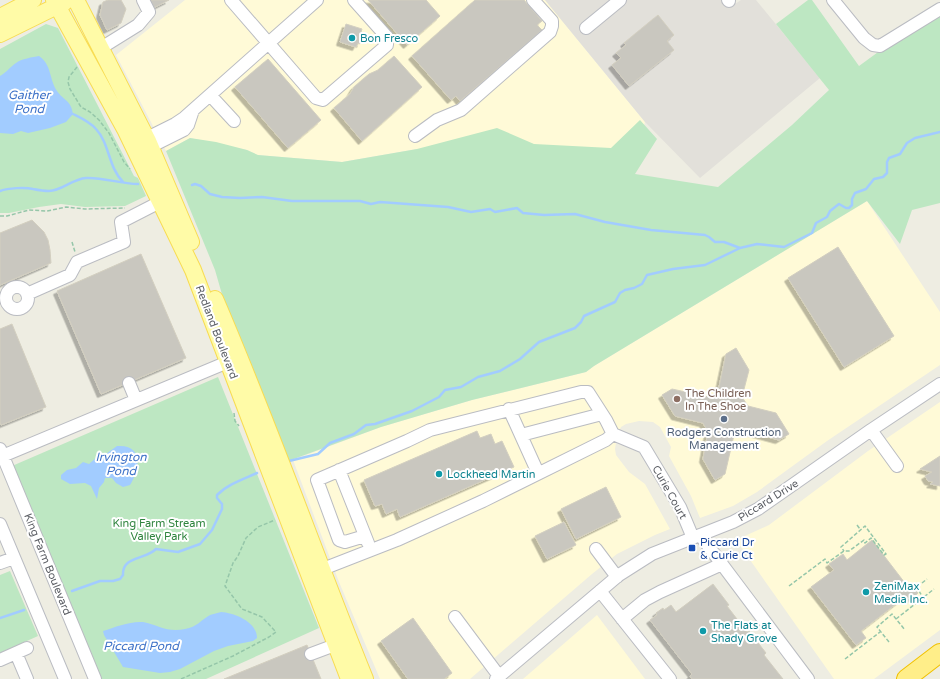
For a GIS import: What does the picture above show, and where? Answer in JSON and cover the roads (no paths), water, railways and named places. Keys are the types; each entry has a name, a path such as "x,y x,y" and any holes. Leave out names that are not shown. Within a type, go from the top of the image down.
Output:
{"highway":[{"path":"906,679 940,653"}],"main road":[{"path":"0,16 32,0"},
{"name":"Redland Boulevard","path":"76,0 101,48 234,359 315,571 365,679"},
{"path":"0,34 60,2"},
{"name":"Redland Boulevard","path":"60,2 142,146 160,202 234,359"},
{"name":"Redland Boulevard","path":"315,571 335,645 349,679"}],"street":[{"path":"101,48 138,25 149,12 142,0"},
{"path":"231,0 316,98 320,100 326,99 387,45 387,37 354,0"},
{"path":"142,146 184,130 188,125 193,110 317,0"},
{"path":"415,136 437,120 461,110 550,32 552,23 541,14 533,0"},
{"path":"586,28 620,0"},
{"path":"833,0 864,38 873,45 880,46 940,9"},
{"path":"210,95 234,121"},
{"path":"26,294 72,279 77,262 124,242 121,222 160,202"},
{"path":"0,312 12,307 19,308 24,306 27,300 26,294 22,288 14,287 3,296 12,307"},
{"path":"1,454 234,359"},
{"path":"129,383 136,400"},
{"name":"Piccard Drive","path":"498,678 617,577 652,554 733,522 758,509 940,384"},
{"path":"315,571 397,540 476,504 606,440 613,434 588,392 581,392 430,430 407,442 317,480 339,540 345,542 365,536"},
{"path":"509,409 538,474"},
{"path":"521,435 602,414"},
{"path":"871,430 897,466"},
{"name":"Curie Court","path":"613,434 644,447 680,506 696,536 722,564 808,679"},
{"name":"King Farm Boulevard","path":"1,454 95,679"},
{"path":"339,470 371,550"},
{"path":"0,524 65,679"},
{"path":"596,549 617,577"},
{"path":"0,564 14,558"},
{"path":"622,619 645,600 722,564"},
{"path":"600,591 670,679"},
{"path":"455,617 498,678"},
{"path":"311,654 335,645"},
{"path":"0,660 27,648"},
{"path":"16,653 27,679"}],"water":[{"name":"Gaither Pond","path":"39,56 46,64 57,91 71,106 73,114 66,122 50,128 28,133 21,131 13,134 0,133 0,76 18,62 27,58"},
{"name":"Irvington Pond","path":"117,446 126,446 136,453 136,472 130,485 123,487 116,483 112,478 105,478 104,482 99,488 97,499 91,486 85,483 70,484 61,479 61,475 67,470 76,468 83,462 89,464 97,457 103,456"},
{"name":"Piccard Pond","path":"221,612 233,614 244,619 253,627 257,638 253,641 228,646 214,651 180,669 170,672 160,673 123,667 103,631 133,622 143,622 168,629 179,630 196,625 210,615"}],"waterway":[{"path":"73,114 91,124 101,135 114,170 123,182"},
{"path":"289,461 318,454 330,443 354,434 366,425 375,424 412,411 439,397 445,390 461,387 478,377 500,371 520,359 539,342 575,328 584,316 615,302 620,293 642,284 647,275 673,269 705,265 740,248 757,244 784,247 812,233 816,223 827,217 830,211 839,204 849,208 852,205 852,199 855,193 866,189 874,179 883,177 887,173 887,162 889,158 900,154 907,143 915,138 940,132"},
{"path":"0,191 21,188 49,191 63,187 76,180 86,178 138,184"},
{"path":"192,185 195,184 201,186 210,194 222,197 262,197 292,201 360,201 371,204 380,202 448,207 471,212 490,209 495,212 517,208 523,213 544,215 575,214 605,222 651,230 705,235 715,242 724,242 740,248"},
{"path":"72,591 100,581 113,581 120,579 123,575 126,564 156,549 178,552 200,544 212,530 222,509 222,504 217,498 217,495 231,485 257,473"},
{"path":"0,618 24,610"}],"place":[{"name":"Bon Fresco","path":"352,38"},
{"name":"The Children In The Shoe","path":"677,399"},
{"name":"Rodgers Construction Management","path":"724,419"},
{"name":"Lockheed Martin","path":"439,474"},
{"name":"Piccard Dr & Curie Ct","path":"692,548"},
{"name":"ZeniMax Media Inc.","path":"866,592"},
{"name":"The Flats at Shady Grove","path":"703,631"}],"park label":[{"name":"King Farm Stream Valley Park","path":"159,529"}]}
